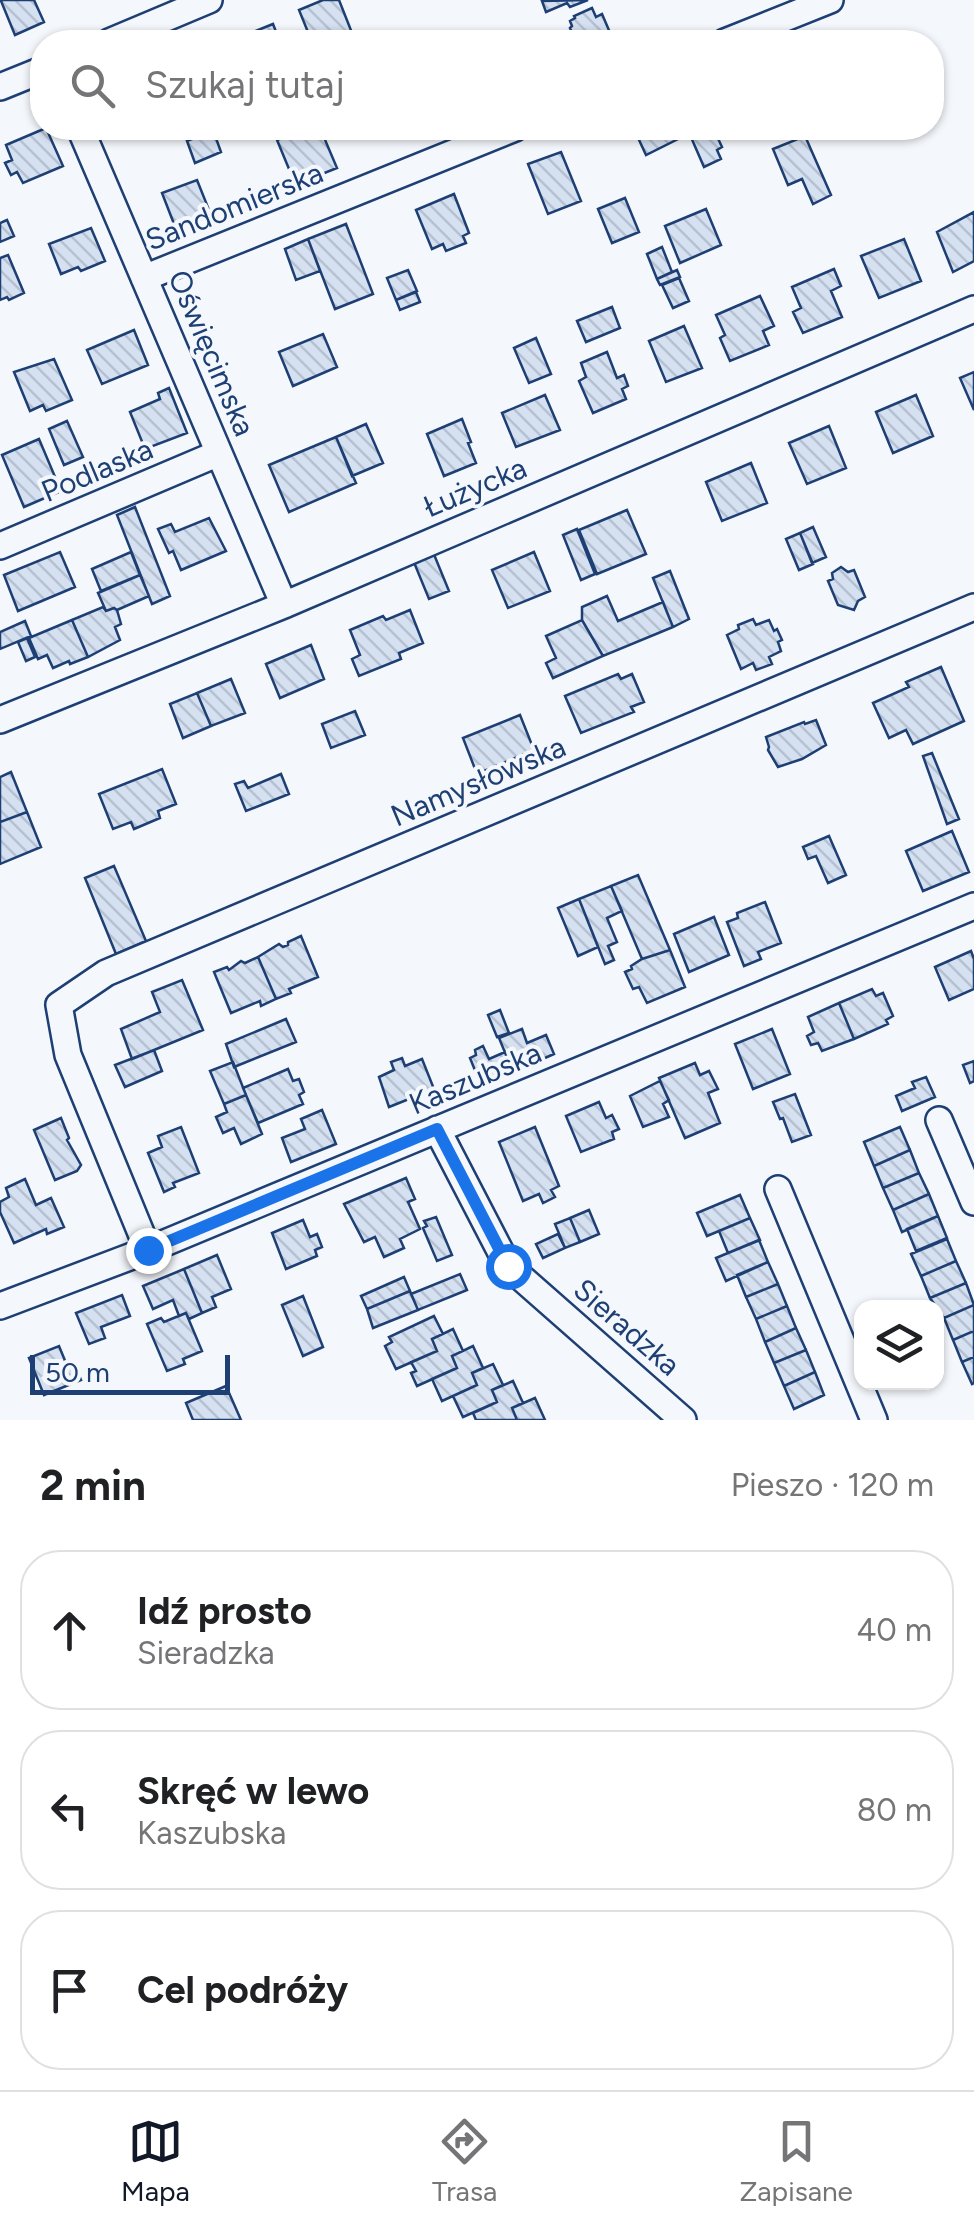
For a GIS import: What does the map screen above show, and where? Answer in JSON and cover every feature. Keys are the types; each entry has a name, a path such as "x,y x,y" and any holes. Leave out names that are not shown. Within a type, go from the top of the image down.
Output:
{"street":[{"path":"137,30 210,0"},
{"path":"755,30 830,0"},
{"path":"0,87 30,75"},
{"name":"Oświęcimska","path":"85,140 284,605"},
{"name":"Sandomierska","path":"144,278 485,140"},
{"name":"Łużycka","path":"0,720 284,605 974,309"},
{"name":"Podlaska","path":"0,546 219,453"},
{"name":"Namysłowska","path":"148,1250 68,1056 59,1005 106,973 974,607"},
{"name":"Kaszubska","path":"0,1306 148,1250 974,906"},
{"path":"940,1120 974,1202"},
{"name":"Sieradzka","path":"437,1129 508,1266 683,1420"},
{"path":"778,1189 874,1420"}],"building":[{"path":"3,0 34,0 44,22 15,35"},
{"path":"323,0 339,0 351,30 307,30 299,10"},
{"path":"588,0 546,12 542,1"},
{"path":"592,8 596,17 602,14 609,30 571,30 574,16"},
{"path":"30,135 30,140 51,140 63,166 23,183 17,172 11,175 5,163 12,160 6,145"},
{"path":"217,140 221,152 195,163 187,141"},
{"path":"277,140 325,140 337,168 322,174 319,170 294,181"},
{"path":"639,140 676,140 646,155"},
{"path":"692,140 719,140 721,159 704,167"},
{"path":"807,140 831,195 813,204 802,179 788,185 773,149"},
{"path":"561,152 581,201 548,214 528,164"},
{"path":"197,180 211,215 176,229 162,193"},
{"path":"454,194 469,233 463,236 466,243 446,251 443,244 432,249 416,210"},
{"path":"625,198 639,232 612,243 598,209"},
{"path":"706,209 721,245 680,263 665,226"},
{"path":"974,212 974,261 953,272 937,232"},
{"path":"7,220 14,236 0,242 0,223"},
{"path":"346,224 373,294 335,309 308,239"},
{"path":"91,228 105,261 61,274 49,244"},
{"path":"308,239 320,271 296,280 285,249"},
{"path":"904,239 921,281 879,298 861,256"},
{"path":"662,247 672,272 657,279 647,254"},
{"path":"8,255 24,293 0,300 0,258"},
{"path":"834,269 841,286 831,291 842,317 803,333 793,312 801,308 792,287"},
{"path":"408,270 417,291 396,300 387,278"},
{"path":"677,270 680,277 660,285 657,279"},
{"path":"679,278 689,301 673,308 662,285"},
{"path":"416,292 420,302 400,310 396,300"},
{"path":"760,296 774,326 763,331 769,345 730,361 716,315"},
{"path":"612,307 620,328 586,342 577,321"},
{"path":"684,326 702,368 666,382 649,341"},
{"path":"134,330 148,365 102,384 87,350"},
{"path":"323,334 337,367 293,386 279,352"},
{"path":"536,338 551,374 529,383 514,348"},
{"path":"607,352 617,378 624,375 628,386 622,389 626,399 593,413 579,381 586,377 581,363"},
{"path":"54,359 72,400 46,411 43,405 30,411 14,372"},
{"path":"974,372 974,410 960,378"},
{"path":"169,388 187,433 145,449 130,412 160,399 158,393"},
{"path":"545,395 560,430 516,447 502,413"},
{"path":"916,395 933,436 893,453 876,412"},
{"path":"462,419 476,463 444,476 427,434"},
{"path":"67,421 83,457 64,465 49,429"},
{"path":"366,424 383,463 352,476 336,437"},
{"path":"829,426 846,468 807,484 789,443"},
{"path":"336,437 356,483 289,512 269,465"},
{"path":"39,439 61,491 24,507 2,455"},
{"path":"751,463 767,503 722,521 706,482"},
{"path":"135,507 170,596 152,604 117,515"},
{"path":"627,510 646,554 597,574 579,530"},
{"path":"209,518 226,551 181,570 158,529 171,524 175,532"},
{"path":"813,527 826,557 812,563 800,533"},
{"path":"577,529 595,574 581,580 563,535"},
{"path":"800,533 813,564 799,570 786,539"},
{"path":"60,552 75,587 18,611 4,575"},
{"path":"131,552 140,575 101,591 92,569"},
{"path":"433,552 449,591 429,599 413,560"},
{"path":"534,552 550,591 508,608 492,570"},
{"path":"841,567 848,572 854,570 865,597 854,610 838,605 828,581"},
{"path":"670,571 689,619 673,627 653,578"},
{"path":"140,575 149,596 106,611 98,593"},
{"path":"607,596 618,621 663,602 673,627 603,656 582,620 582,607"},
{"path":"103,607 106,611 117,610 121,624 115,627 120,640 88,657 72,620"},
{"path":"410,610 423,643 399,653 401,659 359,676 352,659 360,655 350,630"},
{"path":"753,619 756,625 769,620 774,631 777,629 781,651 769,657 772,664 756,670 753,663 741,669 727,635"},
{"path":"72,620 88,657 53,668 47,655 38,659 29,638"},
{"path":"582,620 603,656 553,678 546,663 556,658 546,636"},
{"path":"25,621 31,636 0,649 0,632"},
{"path":"27,638 35,657 26,661 18,642"},
{"path":"311,645 324,679 280,698 266,664"},
{"path":"941,667 964,721 913,744 906,730 889,738 873,703 909,687 906,682"},
{"path":"618,674 621,679 632,674 644,702 631,707 634,712 581,733 565,696"},
{"path":"231,679 245,713 211,726 197,693"},
{"path":"197,693 211,726 183,738 170,704"},
{"path":"355,711 365,735 331,748 322,724"},
{"path":"520,715 534,750 477,774 463,738"},
{"path":"816,720 826,745 778,767 766,737"},
{"path":"932,753 959,819 947,824 923,756"},
{"path":"162,769 176,804 158,811 160,818 134,829 131,822 113,829 99,794"},
{"path":"11,772 27,812 0,822 0,777"},
{"path":"281,774 289,794 246,811 235,784 244,781 248,788"},
{"path":"27,812 41,847 0,864 0,822"},
{"path":"952,831 969,872 923,891 906,851"},
{"path":"829,836 846,875 828,883 816,856 808,859 803,847"},
{"path":"114,866 146,941 116,954 85,878"},
{"path":"638,875 670,950 642,959 611,886"},
{"path":"611,886 622,911 607,918 617,942 608,946 614,960 605,964 579,899"},
{"path":"579,899 598,947 578,956 558,908"},
{"path":"765,902 781,943 758,952 761,959 744,966 727,922 738,918 737,913"},
{"path":"714,917 729,955 689,972 674,934"},
{"path":"301,936 318,977 276,999 258,957"},
{"path":"670,950 685,987 647,1003 639,987 633,989 625,972 642,959"},
{"path":"971,951 974,989 949,1000 935,967"},
{"path":"258,957 276,999 231,1013 214,972"},
{"path":"182,980 203,1030 132,1059 121,1029 160,1012 152,992"},
{"path":"872,989 876,996 883,993 893,1016 886,1020 888,1024 854,1039 839,1003"},
{"path":"839,1003 854,1039 822,1051 818,1043 811,1045 807,1036 814,1032 808,1017"},
{"path":"500,1010 509,1033 497,1037 488,1015"},
{"path":"286,1019 296,1042 234,1067 226,1044"},
{"path":"522,1029 527,1043 546,1035 554,1054 513,1072 499,1038"},
{"path":"772,1029 790,1074 753,1089 735,1044"},
{"path":"483,1046 489,1059 505,1052 513,1072 481,1085 470,1058"},
{"path":"154,1050 162,1071 125,1087 115,1065"},
{"path":"402,1058 405,1066 422,1059 434,1089 389,1107 379,1077 394,1070 391,1062"},
{"path":"974,1061 974,1081 970,1083 963,1065"},
{"path":"233,1062 246,1095 224,1104 210,1071"},
{"path":"695,1063 700,1075 709,1071 718,1089 708,1093 720,1123 685,1138 659,1078"},
{"path":"288,1069 293,1081 299,1079 303,1104 258,1123 243,1088"},
{"path":"926,1077 935,1097 902,1111 896,1096 915,1088 912,1082"},
{"path":"660,1081 669,1100 663,1104 669,1117 643,1127 630,1096"},
{"path":"795,1094 811,1135 792,1142 773,1102"},
{"path":"246,1095 262,1134 241,1144 234,1128 223,1133 216,1117 227,1112 224,1104"},
{"path":"599,1102 606,1118 612,1115 619,1129 612,1132 614,1139 581,1152 566,1116"},
{"path":"322,1110 336,1144 291,1162 282,1138 305,1129 301,1119"},
{"path":"61,1118 67,1140 81,1165 77,1171 55,1180 34,1130"},
{"path":"181,1127 199,1173 173,1183 175,1187 164,1192 148,1153 162,1147 158,1136"},
{"path":"535,1127 559,1186 551,1190 555,1197 543,1203 539,1194 523,1201 499,1142"},
{"path":"900,1127 910,1150 874,1166 864,1142"},
{"path":"910,1150 919,1173 883,1188 874,1166"},
{"path":"919,1173 929,1194 893,1210 883,1188"},
{"path":"406,1178 415,1199 408,1202 420,1229 400,1239 404,1248 384,1257 375,1237 364,1242 344,1204"},
{"path":"25,1179 36,1205 51,1198 64,1227 47,1234 46,1229 14,1243 0,1212 0,1202 9,1197 6,1188"},
{"path":"929,1194 938,1216 902,1232 893,1210"},
{"path":"740,1195 750,1218 707,1236 697,1213"},
{"path":"589,1210 599,1234 580,1242 570,1218"},
{"path":"938,1216 947,1238 916,1251 907,1229"},
{"path":"436,1217 452,1255 437,1261 423,1228 427,1226 424,1221"},
{"path":"570,1218 580,1242 565,1248 555,1224"},
{"path":"750,1218 760,1240 728,1253 719,1231"},
{"path":"303,1220 310,1237 317,1234 322,1247 315,1250 317,1256 286,1269 272,1233"},
{"path":"558,1234 565,1248 543,1258 536,1244"},
{"path":"947,1239 956,1261 921,1276 911,1254"},
{"path":"759,1240 768,1262 726,1281 716,1258"},
{"path":"217,1255 231,1289 212,1297 216,1307 202,1313 184,1269"},
{"path":"956,1261 966,1283 930,1298 921,1276"},
{"path":"768,1262 778,1284 746,1297 737,1275"},
{"path":"184,1269 202,1313 189,1319 186,1313 179,1316 173,1300 153,1309 143,1286"},
{"path":"460,1274 467,1290 418,1310 411,1294"},
{"path":"404,1277 410,1291 367,1309 361,1296"},
{"path":"966,1283 974,1305 944,1318 944,1300 930,1298"},
{"path":"778,1284 787,1306 756,1319 746,1297"},
{"path":"410,1291 418,1310 373,1328 367,1309"},
{"path":"122,1295 130,1316 101,1327 105,1338 89,1344 76,1313"},
{"path":"303,1296 323,1347 303,1356 282,1305"},
{"path":"974,1305 974,1331 953,1340 944,1318"},
{"path":"787,1306 796,1328 765,1342 756,1319"},
{"path":"186,1313 202,1351 167,1371 147,1324"},
{"path":"434,1316 443,1334 432,1339 437,1351 396,1369 385,1346 392,1342 389,1337"},
{"path":"796,1328 806,1350 774,1363 765,1342"},
{"path":"453,1329 463,1351 452,1356 457,1368 417,1386 411,1362 437,1351 432,1339"},
{"path":"974,1331 974,1357 962,1362 953,1340"},
{"path":"59,1346 68,1368 75,1365 81,1380 44,1395 29,1358"},
{"path":"473,1346 483,1368 472,1373 477,1385 442,1401 432,1379 457,1368 452,1356"},
{"path":"806,1350 815,1372 784,1386 774,1363"},
{"path":"974,1357 974,1383 972,1384 962,1362"},
{"path":"493,1364 503,1385 492,1390 497,1402 463,1417 453,1396 477,1385 472,1373"},
{"path":"815,1372 824,1395 794,1409 784,1386"},
{"path":"513,1381 523,1403 512,1408 517,1420 476,1420 473,1413 497,1402 492,1390"},
{"path":"226,1386 241,1420 193,1420 186,1403"},
{"path":"535,1398 545,1420 517,1420 512,1408"}],"route":[{"path":"148,1250 437,1129 508,1266"}]}
